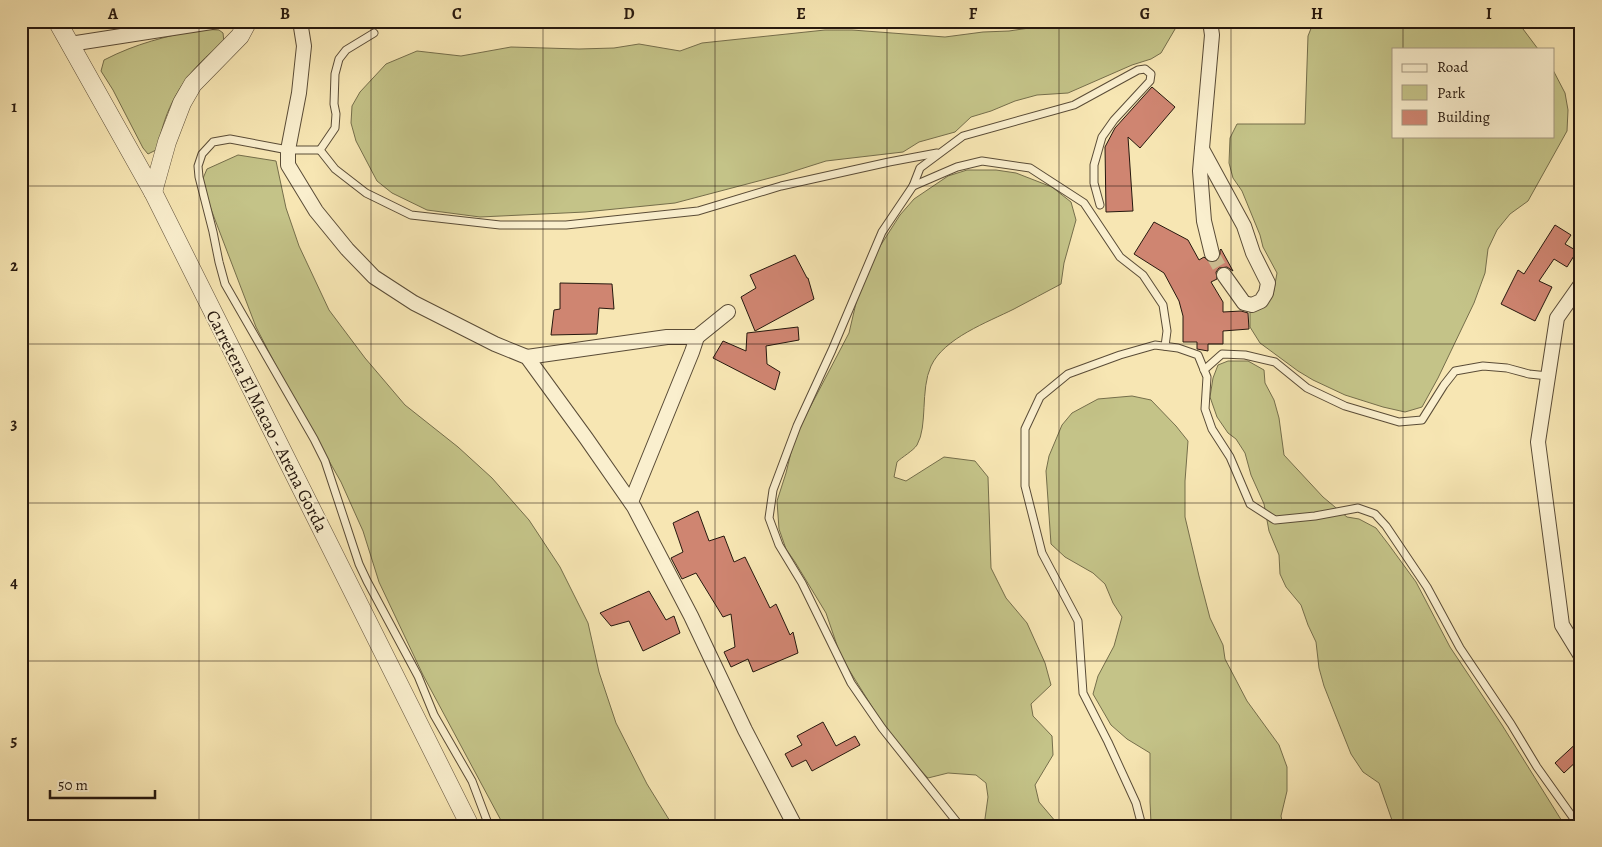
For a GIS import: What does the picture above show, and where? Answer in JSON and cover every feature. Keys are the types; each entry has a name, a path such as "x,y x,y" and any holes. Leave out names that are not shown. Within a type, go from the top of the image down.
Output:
{"street":[{"name":"Carretera El Macao - Arena Gorda","path":"57,21 153,192 470,826"},
{"path":"70,44 218,21"},
{"path":"153,192 167,142 182,104 193,84 240,36 248,21"},
{"path":"300,21 304,46 299,93 288,150 288,165 316,211 347,249 374,277 414,302 495,344 527,357 667,337 697,337"},
{"path":"1210,21 1212,35 1200,170 1204,221 1212,254"},
{"path":"1202,149 1244,226 1268,283 1266,293 1261,301 1252,305 1244,303 1224,275"},
{"path":"1581,284 1557,318 1538,442 1562,624 1581,656"},
{"path":"631,502 697,337 728,312"},
{"path":"527,357 631,502 691,616 745,730 796,826"}],"lane":[{"path":"320,150 335,128 335,74 339,59 346,50 374,33"},
{"path":"960,826 882,728 851,683 802,583 779,545 768,518 773,490 797,426 832,350 882,232 913,186 920,168 963,136 1074,105 1138,70 1145,69 1151,74 1150,81 1114,120 1102,137 1094,166 1094,183 1100,205"},
{"path":"320,150 288,150 230,140 213,142 202,154 198,166 199,177 219,262 225,284 325,461 359,564 418,676 434,715 472,781 488,826"},
{"path":"320,150 335,169 366,193 411,215 500,225 566,224 698,211 781,186 889,162 940,153"},
{"path":"913,186 957,167 982,161 1030,168 1084,203 1120,257 1143,275 1163,305 1167,331 1165,346"},
{"path":"1142,826 1136,803 1083,694 1078,621 1042,553 1025,486 1025,429 1040,397 1068,374 1120,355 1156,345 1178,348 1198,355 1207,376 1205,409 1212,428 1230,457 1250,504 1275,520 1316,516 1358,508 1375,514 1386,526 1427,587 1460,648 1511,724 1537,767 1579,826"},
{"path":"1204,370 1222,354 1245,355 1275,362 1307,388 1345,406 1399,422 1422,420 1455,371 1483,366 1507,368 1529,374 1548,376"}],"green space":[{"path":"1058,21 1178,21 1178,24 1161,53 1151,59 1132,65 1068,93 1037,95 971,117 955,132 919,142 903,152 826,161 785,174 675,203 585,212 480,217 427,210 392,193 377,181 356,141 351,123 352,106 360,92 386,64 417,51 461,56 511,47 579,49 614,48 639,44 680,51 702,43 825,30 852,30 945,37 1009,31"},
{"path":"1321,21 1517,21 1537,48 1392,48 1392,138 1554,138 1554,72 1565,93 1568,110 1567,131 1528,201 1510,214 1497,230 1488,249 1485,273 1474,303 1422,407 1405,412 1345,395 1313,380 1260,343 1250,327 1250,310 1261,309 1273,295 1277,273 1263,247 1242,191 1233,178 1229,163 1230,138 1237,124 1305,124 1308,36 1312,26"},
{"path":"200,29 219,30 223,33 224,42 203,60 178,91 163,125 158,149 148,154 101,71 104,60 140,45"},
{"path":"238,155 276,161 286,208 299,246 329,310 365,358 405,405 458,447 492,478 529,520 560,567 588,623 599,672 616,723 647,784 673,826 504,826 423,675 379,582 363,531 341,482 286,385 256,327 201,183 207,169"},
{"path":"967,170 996,170 1016,173 1052,187 1071,202 1076,220 1064,263 1061,284 980,325 956,339 937,356 928,376 920,437 917,445 897,462 894,477 906,481 944,457 975,461 988,477 991,568 1006,598 1027,623 1045,663 1051,685 1031,704 1033,716 1052,736 1053,755 1035,785 1039,802 1056,822 1057,826 984,826 988,797 986,783 976,775 948,773 928,778 894,742 841,657 826,613 786,549 779,529 777,501 795,436 849,333 860,286 877,251 900,215 914,199 948,176"},
{"path":"1228,361 1248,361 1264,370 1265,383 1274,400 1279,418 1284,455 1323,497 1347,517 1359,519 1376,528 1389,545 1416,582 1450,647 1502,725 1565,826 1394,826 1379,783 1363,772 1351,754 1335,714 1319,668 1316,642 1301,605 1286,587 1280,574 1279,555 1269,531 1264,504 1251,475 1245,453 1217,417 1210,397 1213,378 1218,365"},
{"path":"1132,396 1151,400 1188,441 1185,517 1199,576 1210,618 1223,645 1225,659 1247,701 1279,745 1287,767 1287,791 1281,816 1283,826 1153,826 1151,823 1150,802 1150,753 1127,739 1111,725 1093,694 1098,676 1114,646 1122,617 1113,603 1105,584 1093,573 1065,557 1051,544 1046,471 1049,456 1062,425 1072,413 1098,399"}],"building":[{"path":"1152,87 1175,107 1140,148 1128,137 1133,211 1106,212 1105,147 1115,128"},
{"path":"1154,222 1188,240 1199,260 1204,257 1209,262 1215,262 1220,257 1221,249 1233,271 1227,267 1219,268 1216,272 1217,279 1211,282 1223,302 1223,312 1241,311 1248,313 1249,329 1223,331 1223,344 1208,344 1208,351 1197,349 1197,342 1183,342 1183,316 1179,301 1164,273 1134,254"},
{"path":"1555,225 1571,235 1565,244 1577,251 1567,267 1554,259 1539,281 1552,287 1535,321 1501,304 1518,270 1524,274"},
{"path":"795,255 808,278 814,299 755,331 741,297 756,288 750,275"},
{"path":"560,283 612,284 614,309 599,308 597,334 551,335 554,310 560,309"},
{"path":"798,327 799,340 766,346 767,364 780,372 775,390 713,358 723,341 746,351 747,333"},
{"path":"698,511 709,541 724,536 734,562 745,557 770,608 776,604 790,635 793,632 798,653 753,672 748,659 731,667 724,652 735,647 731,614 723,617 696,573 682,579 671,558 683,552 673,523"},
{"path":"649,591 666,620 674,616 680,633 643,651 629,621 611,626 600,613"},
{"path":"823,722 836,746 855,736 860,745 812,771 806,760 792,767 785,754 802,745 797,736"},
{"path":"1581,739 1581,757 1564,773 1555,763"}],"tunnel":[{"path":"1212,254 1224,275"}]}
